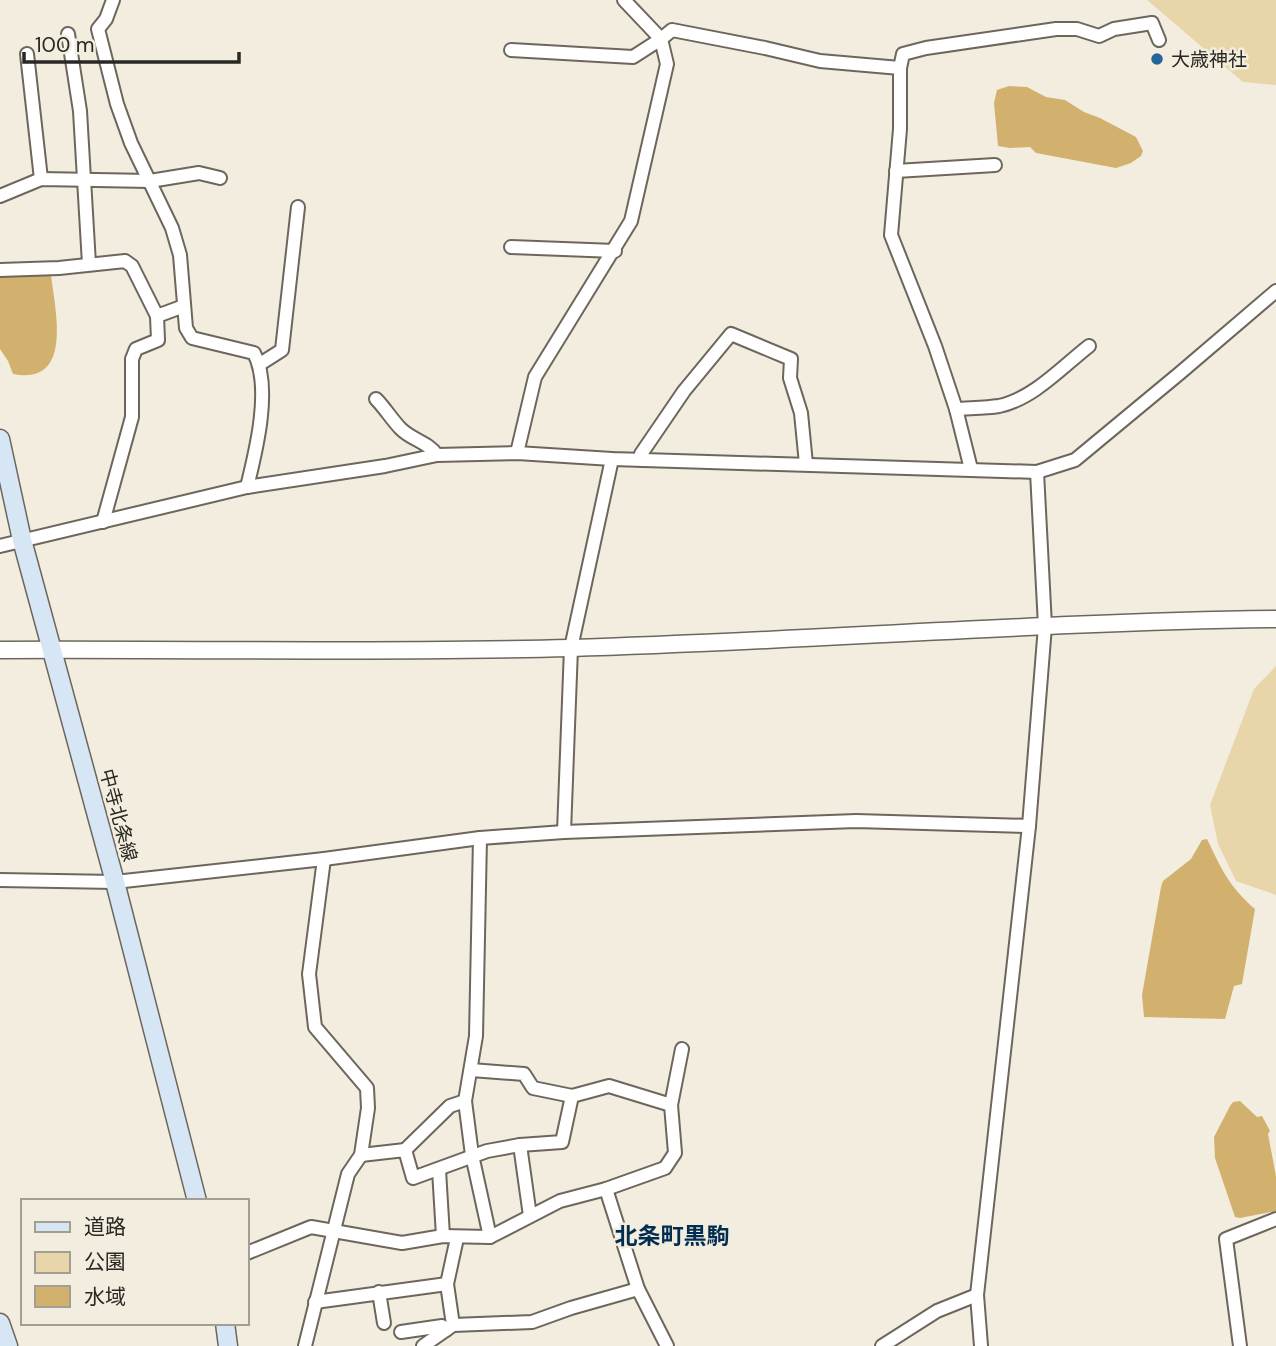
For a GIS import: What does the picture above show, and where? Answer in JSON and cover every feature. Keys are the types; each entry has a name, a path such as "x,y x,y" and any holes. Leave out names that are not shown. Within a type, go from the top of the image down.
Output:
{"main road":[{"name":"中寺北条線","path":"0,439 22,540 115,882 196,1199"},
{"path":"0,1323 8,1346"},
{"path":"225,1325 228,1346"}],"street":[{"path":"113,0 106,19 98,29 117,104 131,143 172,228 180,255 186,328 192,338 254,353 260,365 262,385 259,442 247,487"},
{"path":"517,453 535,377 631,221 651,144 667,64 661,39 624,0"},
{"path":"971,469 956,408 935,346 891,235 903,54 926,48 1056,29 1077,29 1099,36 1114,29 1152,23 1159,40"},
{"path":"511,50 633,57 672,30 820,61 900,68"},
{"path":"68,34 80,111 89,264"},
{"path":"27,54 41,178"},
{"path":"896,172 995,165"},
{"path":"0,196 41,178 150,181 199,173 220,178"},
{"path":"260,365 282,349 298,207"},
{"path":"510,247 615,251"},
{"path":"0,270 125,261 132,266 158,316 158,340 136,349 132,359 132,417 103,522"},
{"path":"0,546 247,487 438,455 517,453 612,459 1037,472 1074,460 1171,382 1276,291"},
{"path":"158,316 184,306"},
{"path":"642,460 641,454 684,391 731,334 791,359 790,378 801,413 806,464"},
{"path":"956,408 1000,405 1036,390 1089,346"},
{"path":"376,399 402,430 431,447 438,455"},
{"path":"564,832 572,648 612,459"},
{"path":"981,1346 977,1295 1029,826 1045,626 1037,472"},
{"path":"0,650 572,648 796,640 1045,626 1276,619"},
{"path":"0,880 115,882 324,859 480,838 564,832 856,821 1029,826"},
{"path":"480,838 476,1036 465,1101 472,1155 490,1237"},
{"path":"305,1346 348,1174 361,1155 368,1108 367,1088 315,1027 309,974 324,859"},
{"path":"248,1253 311,1227 402,1243 443,1236 490,1237 561,1202 665,1168 675,1153 671,1105 682,1049"},
{"path":"471,1070 524,1074 533,1088 572,1096 610,1086 671,1105"},
{"path":"405,1150 412,1178 439,1170 472,1155 520,1145 562,1142 572,1096"},
{"path":"361,1155 405,1150 450,1106 465,1101"},
{"path":"520,1145 530,1216"},
{"path":"439,1170 443,1236"},
{"path":"606,1189 638,1289 667,1346"},
{"path":"1240,1346 1226,1239 1276,1219"},
{"path":"423,1346 437,1342 450,1328 447,1284 457,1238"},
{"path":"314,1302 447,1284"},
{"path":"401,1332 442,1326 450,1328 532,1322 638,1289"},
{"path":"379,1292 384,1323"},
{"path":"882,1346 937,1311 977,1295"}],"green space":[{"path":"1147,0 1276,0 1276,85 1243,82"},
{"path":"1276,666 1276,895 1236,881 1218,844 1210,805 1254,689"}],"water":[{"path":"1009,86 1027,87 1046,97 1065,100 1136,137 1143,151 1141,156 1116,168 1036,153 1030,147 998,146 994,103 997,90"},
{"path":"51,275 57,325 53,357 45,369 32,375 13,374 0,349 0,276"},
{"path":"1207,839 1232,885 1255,909 1242,984 1234,986 1225,1019 1144,1017 1142,995 1163,881 1191,859 1202,840"},
{"path":"1240,1101 1257,1117 1262,1116 1270,1131 1268,1134 1276,1176 1276,1211 1240,1218 1235,1217 1215,1158 1214,1137 1230,1106 1233,1102"}],"place":[{"name":"大歳神社","path":"1157,59"}],"district":[{"name":"北条町黒駒","path":"672,1236"}]}
